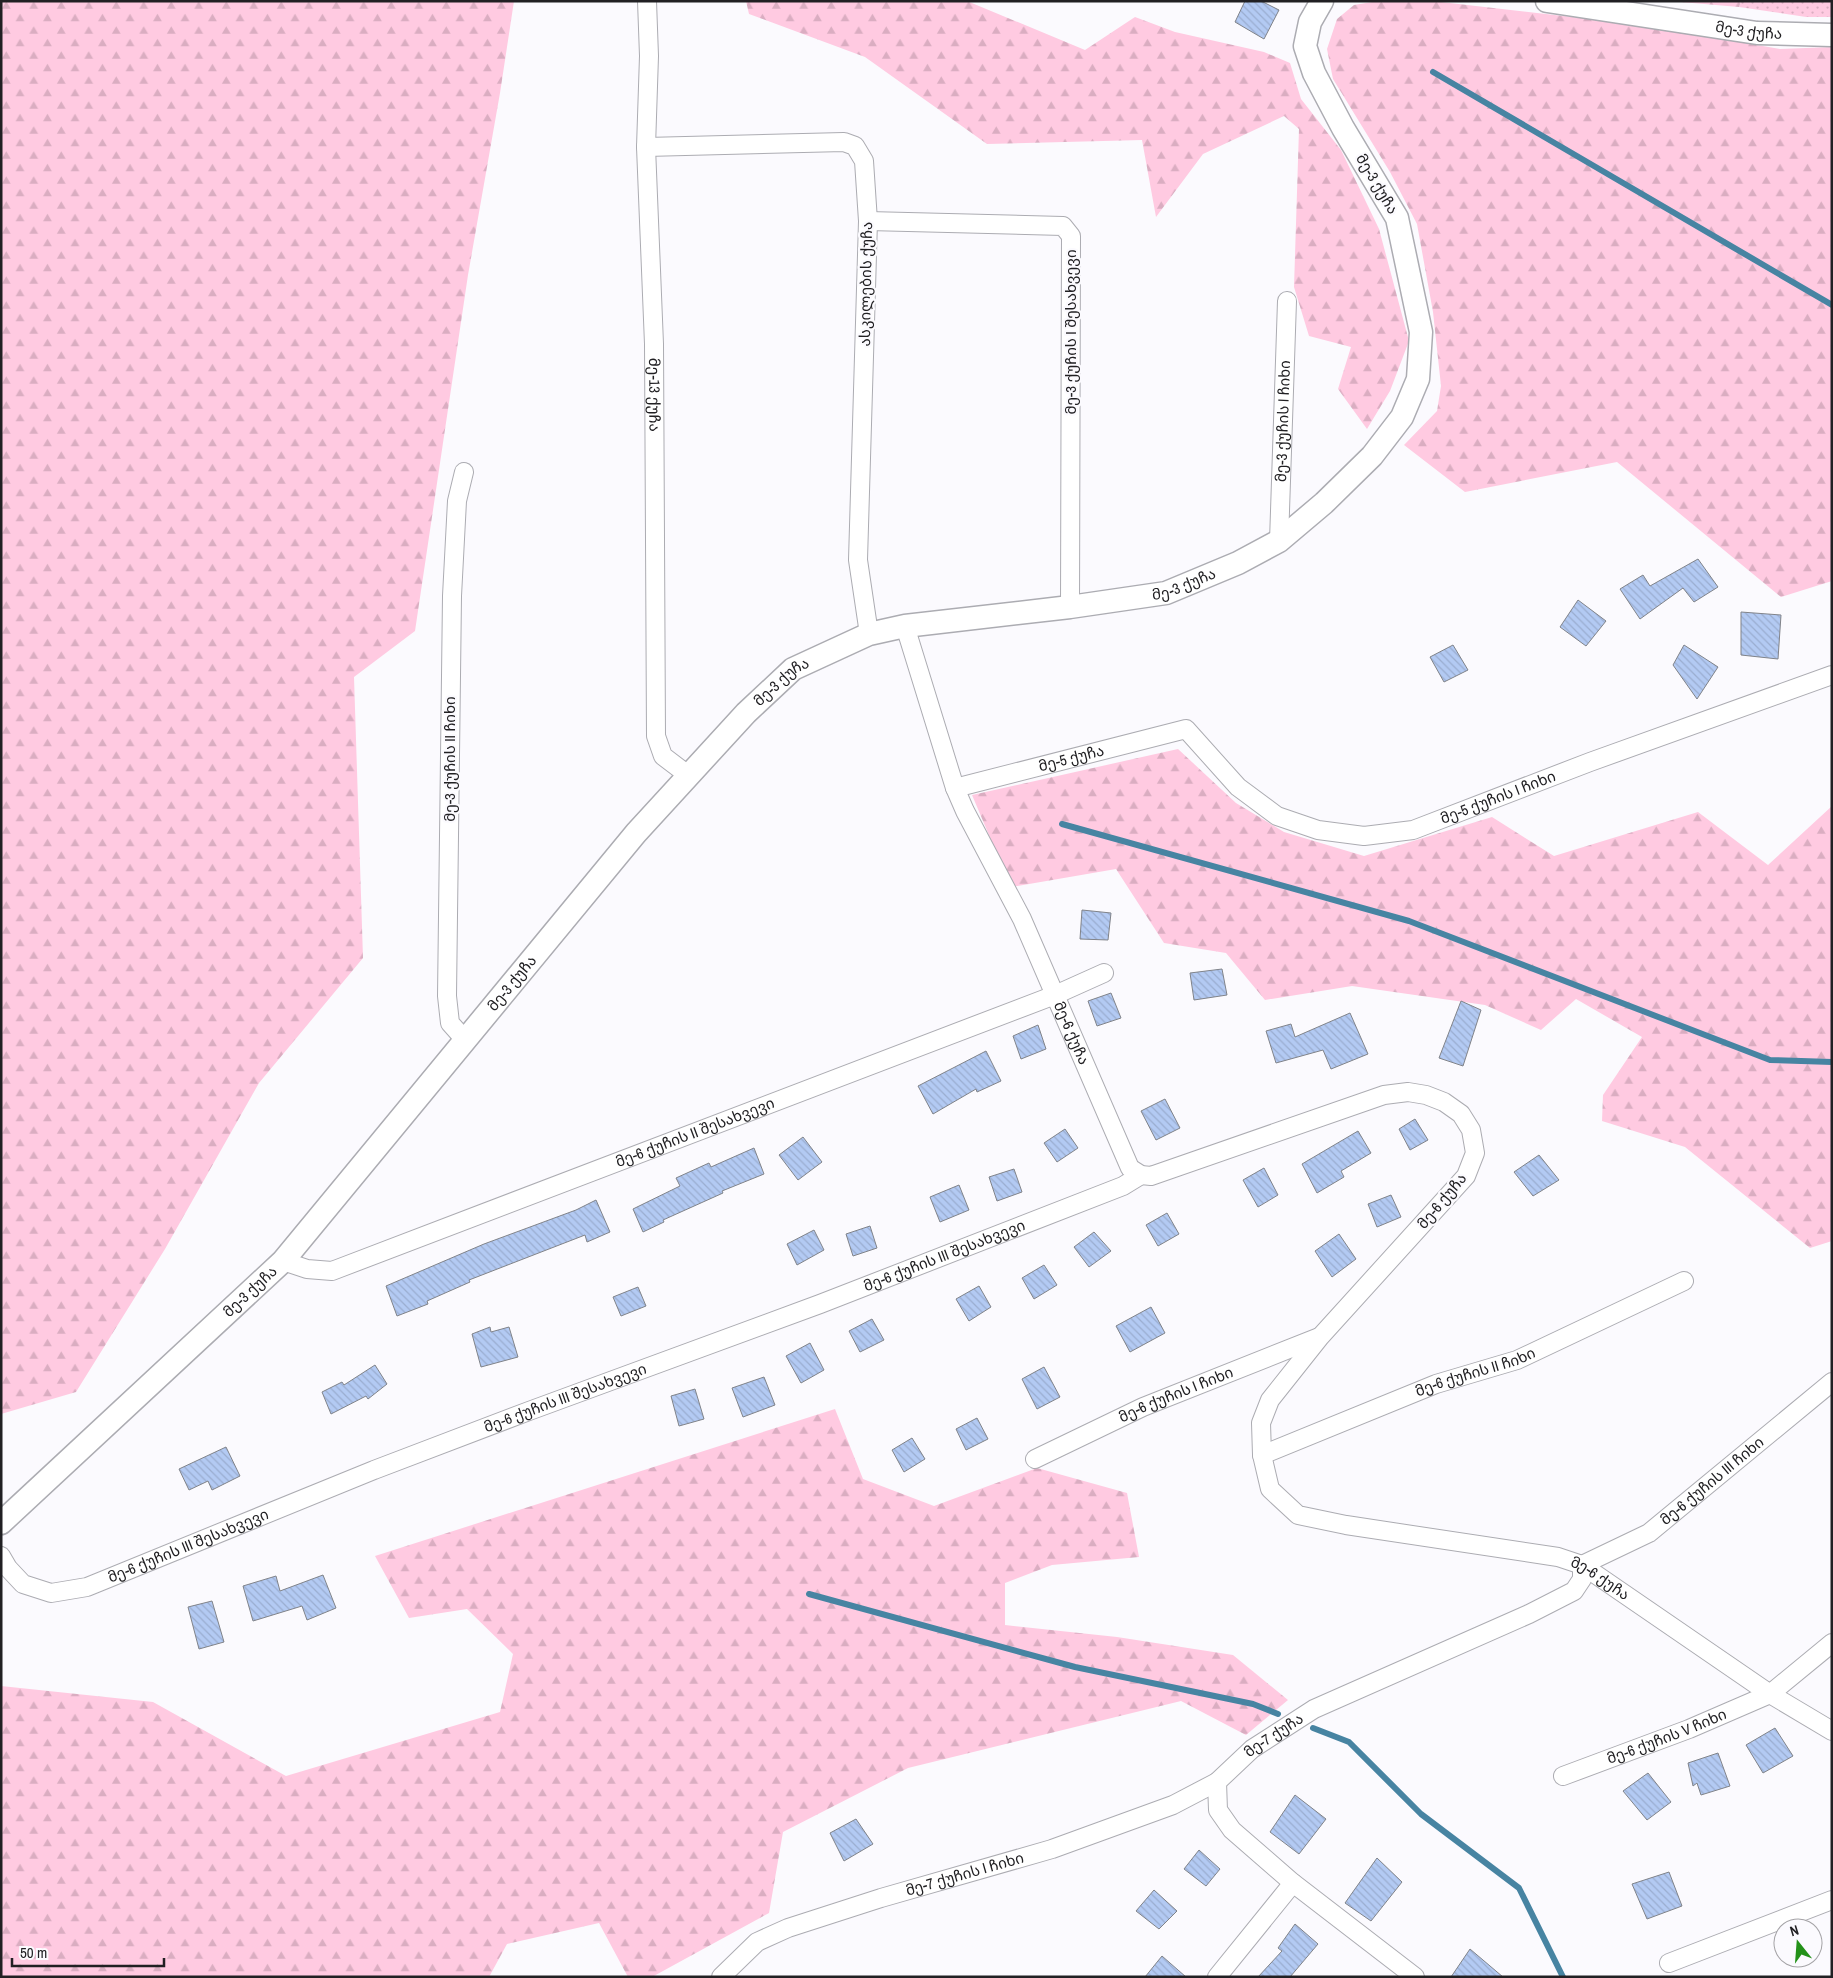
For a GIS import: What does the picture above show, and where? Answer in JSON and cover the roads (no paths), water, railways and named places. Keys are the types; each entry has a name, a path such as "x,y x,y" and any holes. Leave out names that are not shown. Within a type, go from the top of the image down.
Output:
{"street":[{"name":"მე-13 ქუჩა","path":"647,1 649,56 646,147 654,344 656,736 663,756 688,775"},
{"name":"მე-3 ქუჩა","path":"1,1522 283,1261 636,833 746,713 793,669 869,634 905,626 1070,607 1166,593 1238,564 1279,541 1324,503 1372,456 1402,417 1418,378 1421,332 1397,218 1339,120 1314,73 1306,46 1310,22 1322,1"},
{"name":"მე-3 ქუჩა","path":"1547,1 1757,33 1832,35"},
{"name":"ასკილების ქუჩა","path":"646,147 844,142 854,146 864,162 868,221 858,560 869,634"},
{"name":"მე-3 ქუჩის I შესახვევი","path":"868,221 1063,226 1071,236 1070,607"},
{"name":"მე-3 ქუჩის I ჩიხი","path":"1279,541 1287,301"},
{"name":"მე-3 ქუჩის II ჩიხი","path":"464,472 457,501 452,596 447,996 450,1023 466,1041"},
{"name":"მე-6 ქუჩა","path":"905,626 955,788 965,811 1022,919 1130,1168 1141,1175 1151,1176 1384,1095 1408,1092 1426,1095 1444,1102 1461,1114 1471,1130 1475,1153 1466,1176 1320,1337 1270,1400 1261,1423 1262,1455 1270,1489 1298,1515 1346,1525 1558,1557 1582,1565 1770,1694 1832,1731"},
{"name":"მე-5 ქუჩის I ჩიხი","path":"1186,729 1238,787 1277,816 1318,830 1364,836 1413,830 1590,762 1832,675"},
{"name":"მე-5 ქუჩა","path":"955,788 1186,729"},
{"name":"მე-6 ქუჩის II შესახვევი","path":"283,1261 307,1269 332,1272 1055,995 1104,973"},
{"name":"მე-6 ქუჩის III შესახვევი","path":"1,1556 8,1568 22,1584 51,1593 87,1587 383,1467 820,1304 1123,1186 1141,1175"},
{"name":"მე-6 ქუჩის II ჩიხი","path":"1262,1455 1436,1384 1517,1360 1684,1281"},
{"name":"მე-6 ქუჩის I ჩიხი","path":"1035,1459 1143,1407 1320,1337"},
{"name":"მე-6 ქუჩის III ჩიხი","path":"1582,1565 1650,1533 1832,1382"},
{"name":"მე-7 ქუჩა","path":"1217,1782 1252,1749 1314,1709 1529,1614 1574,1591 1582,1579 1582,1565"},
{"name":"მე-6 ქუჩის V ჩიხი","path":"1562,1776 1689,1729 1770,1694 1832,1643"},
{"path":"1217,1782 1218,1810 1232,1830 1293,1883 1415,1977"},
{"name":"მე-7 ქუჩის I ჩიხი","path":"720,1977 757,1942 788,1928 881,1898 1052,1849 1173,1805 1217,1782"},
{"path":"1217,1977 1293,1883"},
{"path":"1668,1964 1832,1900"}],"waterway":[{"path":"1433,72 1832,305"},
{"path":"1062,824 1409,921 1770,1060 1832,1062"},
{"path":"809,1594 1075,1667 1253,1704 1278,1714"},
{"path":"1313,1728 1349,1742 1421,1814 1519,1888 1563,1977"}]}
